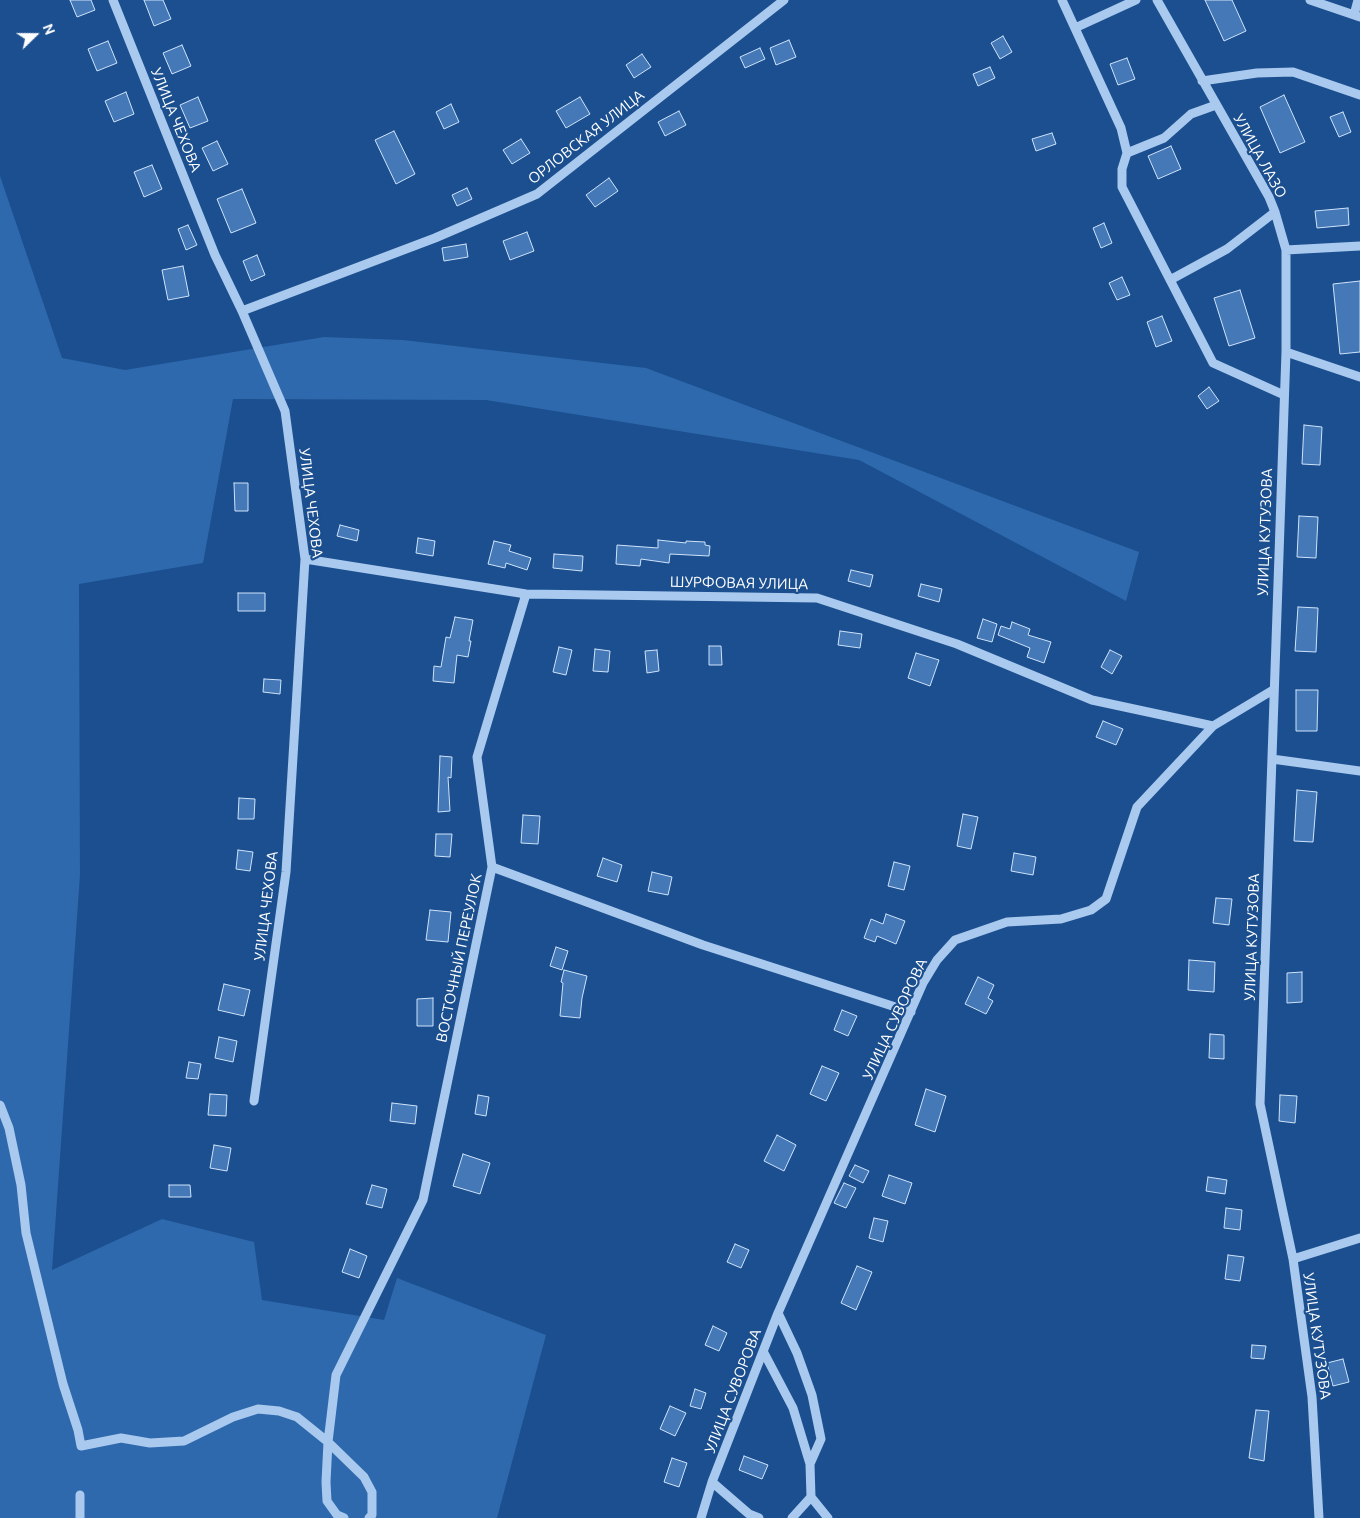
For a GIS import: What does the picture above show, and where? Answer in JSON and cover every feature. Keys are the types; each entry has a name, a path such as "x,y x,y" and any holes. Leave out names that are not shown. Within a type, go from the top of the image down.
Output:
{"street":[{"name":"УЛИЦА ЧЕХОВА","path":"114,0 215,255 242,311 285,411 305,559 286,872 254,1101"},
{"name":"ОРЛОВСКАЯ УЛИЦА","path":"242,311 435,238 537,194 784,0"},
{"path":"1062,0 1121,128 1127,153 1122,169 1122,187 1213,363 1284,395"},
{"path":"1075,28 1136,0"},
{"name":"УЛИЦА ЛАЗО","path":"1157,0 1269,197 1275,212 1286,250 1286,352"},
{"path":"1310,0 1357,16 1358,0"},
{"path":"1202,82 1257,73 1293,72 1360,95"},
{"path":"1127,153 1164,138 1191,114 1216,105"},
{"path":"1170,280 1227,249 1275,212"},
{"path":"1286,250 1360,246"},
{"path":"1286,352 1360,377"},
{"name":"УЛИЦА КУТУЗОВА","path":"1286,352 1260,1104 1293,1259 1312,1397 1319,1518"},
{"name":"ШУРФОВАЯ УЛИЦА","path":"305,559 526,594 817,598 958,644 1092,700 1213,726"},
{"name":"ВОСТОЧНЫЙ ПЕРЕУЛОК","path":"344,1518 337,1515 327,1501 328,1442 336,1375 423,1200 492,867 477,757 526,594"},
{"name":"УЛИЦА СУВОРОВА","path":"701,1518 712,1482 778,1313 923,983 936,960 956,940 1007,922 1061,919 1091,910 1106,899 1137,807 1213,726 1273,690"},
{"path":"1272,759 1360,771"},
{"path":"492,867 703,945 911,1012"},
{"path":"0,1105 9,1128 21,1185 26,1233 63,1384 78,1430 81,1446 121,1438 150,1443 184,1441 233,1417 258,1409 279,1411 297,1417 328,1442 364,1477 372,1492 372,1514 369,1518"},
{"path":"1293,1259 1360,1238"},
{"path":"778,1313 797,1353 812,1395 821,1439 810,1464"},
{"path":"763,1352 793,1408 810,1464 811,1498 828,1518"},
{"path":"712,1482 749,1514 759,1518"},
{"path":"80,1494 80,1518"},
{"path":"792,1518 811,1498"}],"shaded area":[{"path":"0,176 62,358 125,370 324,337 403,340 646,368 1139,552 1126,601 859,460 486,400 233,399 203,563 79,584 80,875 52,1270 162,1219 254,1242 262,1300 384,1320 397,1278 546,1335 497,1518 0,1518"}],"building":[{"path":"70,0 91,0 95,10 77,17"},
{"path":"144,0 163,0 171,19 154,26"},
{"path":"1205,0 1232,0 1246,31 1224,41"},
{"path":"1003,36 1012,52 1000,59 991,43"},
{"path":"789,40 796,57 776,65 770,48"},
{"path":"108,41 117,63 97,71 88,49"},
{"path":"182,45 191,66 172,74 163,53"},
{"path":"760,48 765,59 745,68 740,57"},
{"path":"642,54 651,67 634,78 626,65"},
{"path":"1127,58 1135,79 1118,85 1110,64"},
{"path":"990,67 995,78 978,86 973,74"},
{"path":"126,92 134,114 114,122 105,101"},
{"path":"1284,95 1305,142 1280,153 1260,107"},
{"path":"198,97 208,121 190,128 180,105"},
{"path":"580,97 590,114 566,128 556,111"},
{"path":"451,104 459,122 444,129 436,112"},
{"path":"679,111 686,125 665,136 658,122"},
{"path":"1343,112 1351,132 1339,137 1330,117"},
{"path":"394,131 415,174 396,184 375,140"},
{"path":"1052,133 1056,144 1036,151 1032,139"},
{"path":"521,139 530,153 512,164 503,150"},
{"path":"217,141 228,164 213,171 202,148"},
{"path":"1171,146 1181,169 1158,179 1148,156"},
{"path":"152,165 162,189 144,197 134,172"},
{"path":"609,178 618,191 595,207 586,195"},
{"path":"467,188 472,199 457,206 452,195"},
{"path":"242,189 256,223 231,233 217,199"},
{"path":"1348,208 1349,225 1317,228 1315,211"},
{"path":"1104,223 1112,243 1101,248 1093,228"},
{"path":"188,225 197,245 186,250 178,229"},
{"path":"527,232 534,251 510,260 503,241"},
{"path":"466,244 468,257 444,261 442,248"},
{"path":"257,255 265,275 251,281 243,261"},
{"path":"183,266 189,296 168,300 162,270"},
{"path":"1122,277 1130,295 1117,300 1109,283"},
{"path":"1360,281 1360,352 1340,354 1333,284"},
{"path":"1240,290 1255,338 1229,346 1214,298"},
{"path":"1162,316 1172,341 1156,347 1147,322"},
{"path":"1209,387 1219,401 1207,409 1198,396"},
{"path":"1304,425 1322,427 1320,465 1302,464"},
{"path":"234,483 248,483 248,511 235,511"},
{"path":"1299,516 1318,517 1316,558 1297,557"},
{"path":"340,525 359,530 357,541 337,536"},
{"path":"418,538 435,541 433,556 416,553"},
{"path":"658,540 686,543 686,541 705,542 705,545 710,546 709,556 670,554 669,563 641,559 640,566 616,564 617,545 658,548"},
{"path":"494,541 511,545 509,551 531,558 527,570 506,563 505,568 488,564"},
{"path":"554,554 583,556 582,571 553,568"},
{"path":"851,570 873,575 870,587 848,581"},
{"path":"921,584 942,589 939,602 918,596"},
{"path":"238,593 265,593 265,611 238,611"},
{"path":"1298,607 1318,608 1316,652 1295,651"},
{"path":"455,617 473,620 468,657 457,655 454,683 433,681 434,666 441,667 446,637 450,638"},
{"path":"983,619 997,624 992,642 977,638"},
{"path":"1012,622 1030,629 1028,635 1051,642 1044,663 1027,657 1030,648 998,635 1001,626 1010,629"},
{"path":"840,631 862,634 860,648 838,645"},
{"path":"709,646 721,646 722,665 709,665"},
{"path":"559,647 572,650 566,675 553,672"},
{"path":"595,649 610,651 608,672 593,671"},
{"path":"657,650 659,671 647,673 645,651"},
{"path":"1110,650 1122,656 1112,674 1101,667"},
{"path":"916,653 939,660 930,686 908,678"},
{"path":"264,679 281,680 280,694 263,692"},
{"path":"1296,690 1318,690 1317,731 1296,731"},
{"path":"1103,721 1123,729 1116,745 1096,737"},
{"path":"440,756 452,757 451,778 448,777 450,811 438,812"},
{"path":"1297,790 1317,792 1313,842 1294,841"},
{"path":"239,798 255,799 254,819 238,819"},
{"path":"963,814 978,817 971,849 957,846"},
{"path":"523,815 540,816 538,844 521,843"},
{"path":"436,834 452,834 450,857 435,856"},
{"path":"238,850 253,852 250,871 236,869"},
{"path":"1014,853 1036,857 1033,875 1011,871"},
{"path":"603,858 622,865 617,882 597,876"},
{"path":"894,862 910,866 904,890 888,886"},
{"path":"652,872 672,877 668,895 648,891"},
{"path":"1216,898 1232,899 1229,925 1213,923"},
{"path":"430,910 451,912 448,942 426,940"},
{"path":"886,914 905,921 896,944 877,936 875,942 864,938 871,919 883,924"},
{"path":"556,947 568,951 562,970 550,966"},
{"path":"1189,960 1215,962 1214,992 1188,990"},
{"path":"564,970 587,976 580,1018 560,1016 563,983 561,982"},
{"path":"1302,972 1302,1002 1287,1003 1287,973"},
{"path":"978,977 994,985 988,998 993,1001 986,1014 965,1004"},
{"path":"224,984 250,990 244,1016 218,1010"},
{"path":"433,998 433,1026 417,1026 417,999"},
{"path":"842,1010 857,1016 848,1036 834,1030"},
{"path":"1210,1034 1224,1035 1224,1059 1209,1058"},
{"path":"219,1037 237,1041 233,1062 215,1058"},
{"path":"189,1062 201,1064 198,1079 186,1078"},
{"path":"822,1066 839,1073 826,1101 810,1094"},
{"path":"926,1089 946,1096 935,1132 915,1125"},
{"path":"210,1094 227,1095 226,1116 208,1115"},
{"path":"478,1095 489,1097 486,1116 475,1114"},
{"path":"1280,1095 1297,1096 1295,1123 1279,1121"},
{"path":"392,1103 417,1106 415,1124 390,1121"},
{"path":"777,1135 796,1145 784,1171 764,1161"},
{"path":"214,1145 231,1148 227,1171 210,1168"},
{"path":"463,1154 490,1163 480,1194 453,1186"},
{"path":"855,1165 869,1171 863,1183 849,1176"},
{"path":"889,1175 912,1183 905,1204 882,1196"},
{"path":"1208,1177 1227,1180 1225,1194 1206,1191"},
{"path":"844,1183 856,1188 846,1208 834,1203"},
{"path":"169,1185 190,1185 191,1197 169,1197"},
{"path":"372,1185 387,1189 382,1208 366,1204"},
{"path":"1226,1208 1242,1210 1240,1230 1224,1228"},
{"path":"874,1218 888,1221 883,1242 869,1238"},
{"path":"735,1244 749,1250 741,1268 727,1262"},
{"path":"350,1249 367,1256 359,1278 342,1272"},
{"path":"1228,1255 1244,1257 1240,1281 1225,1279"},
{"path":"857,1266 872,1272 856,1310 841,1303"},
{"path":"713,1326 727,1333 719,1351 705,1345"},
{"path":"1252,1345 1266,1346 1264,1359 1251,1358"},
{"path":"1343,1359 1349,1382 1333,1386 1327,1363"},
{"path":"695,1389 706,1393 701,1409 690,1406"},
{"path":"670,1406 686,1413 675,1436 660,1429"},
{"path":"1256,1410 1269,1411 1264,1461 1249,1458"},
{"path":"744,1456 768,1465 762,1479 739,1470"},
{"path":"672,1458 687,1463 679,1487 664,1482"}]}
